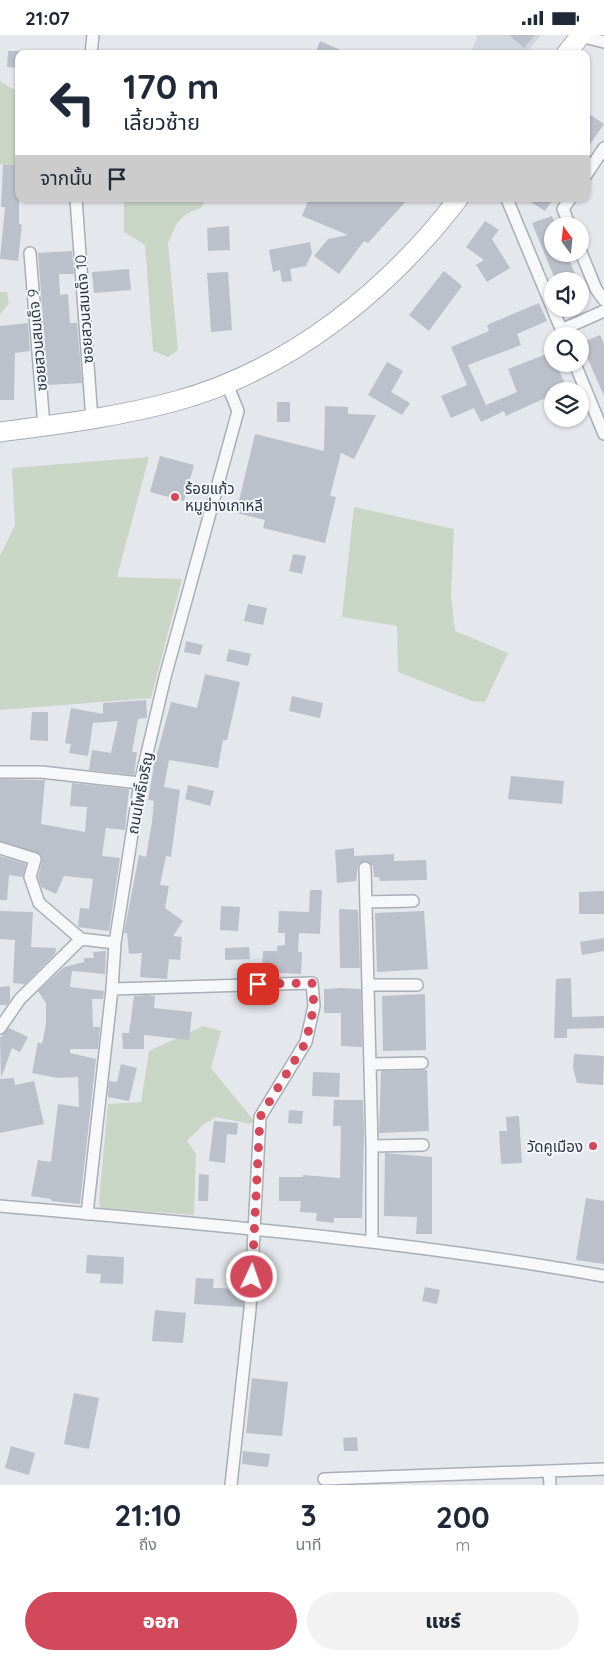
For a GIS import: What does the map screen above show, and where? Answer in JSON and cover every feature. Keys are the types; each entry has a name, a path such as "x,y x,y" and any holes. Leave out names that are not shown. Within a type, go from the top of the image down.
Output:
{"main road":[{"path":"569,50 580,36"},
{"path":"0,432 92,420 176,401 227,384 290,351 362,302 434,230 456,202"}],"street":[{"path":"91,50 93,35"},
{"path":"580,36 604,42"},
{"path":"590,169 604,148"},
{"name":"ซอยสวนสมเด็จ 10","path":"76,202 92,420"},
{"path":"508,202 560,327"},
{"path":"566,217 563,209 568,202"},
{"name":"ซอยสวนสมเด็จ 9","path":"30,253 44,426"},
{"path":"585,263 596,289 604,301"},
{"path":"573,327 604,311"},
{"path":"578,372 604,435"},
{"name":"ถนนโพธิ์เจริญ","path":"86,1214 112,989 115,943 140,783 164,677 238,411 227,384"},
{"path":"0,773 41,772 140,783"},
{"path":"0,848 35,859 30,877 39,903 81,939 115,943"},
{"path":"365,868 372,1146 372,1241"},
{"path":"366,902 413,901"},
{"path":"0,1028 20,999 81,939"},
{"path":"112,989 312,983 314,1006 306,1042 260,1117 250,1309 231,1485"},
{"path":"368,985 417,985"},
{"path":"370,1064 422,1063"},
{"path":"372,1146 423,1145"},
{"path":"0,1206 255,1228 372,1241 604,1276"},
{"path":"324,1479 445,1480 549,1471 604,1469"},
{"path":"549,1471 550,1485"}],"shaded area":[{"path":"478,35 541,35 529,50 472,50"}],"green space":[{"path":"0,81 15,90 15,169 0,164"},
{"path":"124,202 204,202 201,208 179,221 168,244 178,350 168,357 153,351 145,245 124,232"},
{"path":"0,292 7,292 9,303 0,315"},
{"path":"149,457 117,577 182,579 151,698 0,710 0,556 15,525 12,468"},
{"path":"354,507 454,529 451,595 455,631 508,653 485,702 472,701 398,672 397,626 342,617"},
{"path":"203,1026 221,1031 211,1068 254,1121 250,1124 216,1117 203,1125 187,1141 196,1154 194,1215 101,1208 99,1201 108,1104 141,1102 149,1051"}],"building":[{"path":"509,35 535,35 524,48"},
{"path":"320,41 341,50 317,50"},
{"path":"8,51 15,51 15,68 7,67"},
{"path":"590,115 604,124 590,144"},
{"path":"3,165 15,165 15,202 19,202 19,224 22,225 18,261 0,259 5,207 1,207"},
{"path":"308,202 405,202 368,243 364,241 339,274 314,256 328,239 348,235 302,216"},
{"path":"531,202 551,202 545,211"},
{"path":"544,219 544,252 532,223"},
{"path":"485,221 499,230 492,239 510,268 487,282 476,265 484,260 466,247"},
{"path":"229,226 230,250 208,251 207,228"},
{"path":"310,242 312,253 306,266 290,269 292,281 282,282 280,270 273,272 269,250"},
{"path":"72,251 74,274 59,274 60,295 68,294 70,323 77,323 82,383 48,385 38,253"},
{"path":"549,263 571,263 574,272 552,272"},
{"path":"129,269 131,290 94,293 92,272"},
{"path":"444,271 462,286 429,331 409,315"},
{"path":"228,272 232,330 211,332 207,273"},
{"path":"539,303 547,321 517,334 521,345 468,365 486,405 517,392 508,369 544,355 544,372 560,372 564,382 544,382 544,399 506,416 504,411 481,422 474,408 451,418 441,396 467,385 451,347 489,331 487,325"},
{"path":"28,323 30,351 15,353 14,400 0,400 0,326"},
{"path":"600,335 604,344 604,396 589,361 589,340"},
{"path":"387,362 403,371 391,392 410,403 402,415 368,395"},
{"path":"277,402 290,402 290,422 277,422"},
{"path":"325,406 348,407 348,414 376,415 354,459 341,453 330,496 336,497 325,543 263,528 265,520 236,513 255,434 324,451"},
{"path":"160,456 194,465 184,501 150,492"},
{"path":"293,554 306,556 302,574 289,571"},
{"path":"248,604 267,608 263,625 244,621"},
{"path":"186,641 203,645 200,655 184,652"},
{"path":"229,649 251,654 248,666 226,661"},
{"path":"205,674 240,682 227,740 223,740 218,768 169,760 164,787 180,790 171,857 166,856 160,885 169,886 165,908 183,921 173,936 182,937 180,960 169,959 167,979 140,977 142,953 129,954 127,933 124,933 139,855 146,857 154,801 148,800 154,765 171,702 197,708"},
{"path":"292,696 323,703 320,718 289,711"},
{"path":"146,700 147,718 138,719 132,752 137,752 134,775 89,770 92,750 111,753 118,721 93,723 88,756 69,753 71,744 65,743 71,708 103,714 103,703"},
{"path":"32,712 48,712 48,741 30,740"},
{"path":"511,776 564,781 562,804 508,799"},
{"path":"0,779 45,780 41,824 85,832 87,807 70,806 72,783 129,789 125,830 106,828 102,856 120,858 109,931 78,927 80,908 89,909 93,879 64,876 56,894 41,887 38,877 42,861 40,854 0,841"},
{"path":"188,785 214,791 210,806 185,799"},
{"path":"354,848 354,856 394,854 394,861 426,860 427,880 380,881 379,877 374,877 373,866 364,861 358,865 356,881 337,883 335,850"},
{"path":"0,856 26,864 23,877 9,875 7,900 0,900"},
{"path":"310,890 322,890 320,934 299,933 298,952 302,952 301,974 262,972 263,951 277,951 277,946 285,945 285,933 278,933 279,911 309,912"},
{"path":"604,891 604,914 579,914 579,892"},
{"path":"221,906 240,907 238,931 220,930"},
{"path":"339,909 358,910 360,968 340,968"},
{"path":"0,911 33,912 31,947 56,948 55,954 25,984 13,983 15,940 0,939"},
{"path":"424,911 428,969 377,972 375,913"},
{"path":"604,938 604,951 582,955 580,942"},
{"path":"249,947 250,959 225,960 225,948"},
{"path":"106,951 105,974 72,971 70,987 104,991 103,999 92,999 93,1027 100,1027 98,1049 70,1049 70,1053 96,1059 80,1204 51,1201 51,1199 31,1196 38,1160 51,1162 58,1104 79,1107 78,1077 58,1078 32,1073 38,1042 42,1044 46,1024 46,1003 38,991 64,967 84,962 84,958 94,958 93,952"},
{"path":"571,978 572,1017 604,1016 604,1028 567,1029 567,1038 554,1038 556,979"},
{"path":"10,986 10,1000 7,1005 0,1005 0,987"},
{"path":"324,989 361,989 362,1047 341,1046 341,1013 324,1013"},
{"path":"425,994 426,1050 383,1051 382,996"},
{"path":"134,996 155,996 154,1008 192,1012 189,1040 144,1035 144,1049 123,1049 122,1033 129,1033"},
{"path":"9,1028 28,1037 20,1052 12,1048 1,1078 0,1038"},
{"path":"574,1054 604,1056 603,1085 577,1083 573,1068"},
{"path":"121,1064 137,1068 129,1101 108,1097 109,1081 117,1082"},
{"path":"427,1070 429,1131 379,1133 381,1071"},
{"path":"313,1072 340,1073 339,1097 312,1096"},
{"path":"14,1078 15,1085 34,1081 44,1124 0,1133 0,1079"},
{"path":"334,1100 363,1100 364,1134 362,1218 334,1218 334,1223 316,1221 317,1213 300,1212 301,1201 279,1201 279,1177 303,1177 303,1175 340,1178 341,1126 333,1126"},
{"path":"289,1110 303,1111 302,1124 288,1123"},
{"path":"519,1116 522,1163 501,1164 499,1131 507,1131 506,1117"},
{"path":"214,1121 238,1123 237,1135 227,1134 225,1163 209,1161"},
{"path":"385,1153 432,1157 432,1234 416,1234 417,1217 384,1216"},
{"path":"199,1174 209,1175 208,1201 198,1201"},
{"path":"586,1198 604,1201 604,1264 576,1260"},
{"path":"87,1255 124,1257 123,1284 100,1283 101,1274 86,1273"},
{"path":"196,1278 214,1279 213,1288 244,1289 243,1307 194,1304"},
{"path":"425,1287 440,1290 437,1304 422,1301"},
{"path":"155,1310 186,1313 183,1343 152,1341"},
{"path":"252,1378 288,1382 282,1436 246,1433"},
{"path":"74,1393 99,1398 89,1449 64,1444"},
{"path":"357,1437 358,1451 344,1451 343,1438"},
{"path":"11,1446 35,1453 29,1475 5,1468"},
{"path":"243,1451 270,1454 268,1467 242,1464"}],"place":[{"name":"ร้อยแก้ว หมูย่างเกาหลี","path":"175,497"},
{"name":"วัดคูเมือง","path":"593,1146"}],"route":[{"path":"252,1277 260,1117 306,1042 314,1006 312,983 258,984"}]}
